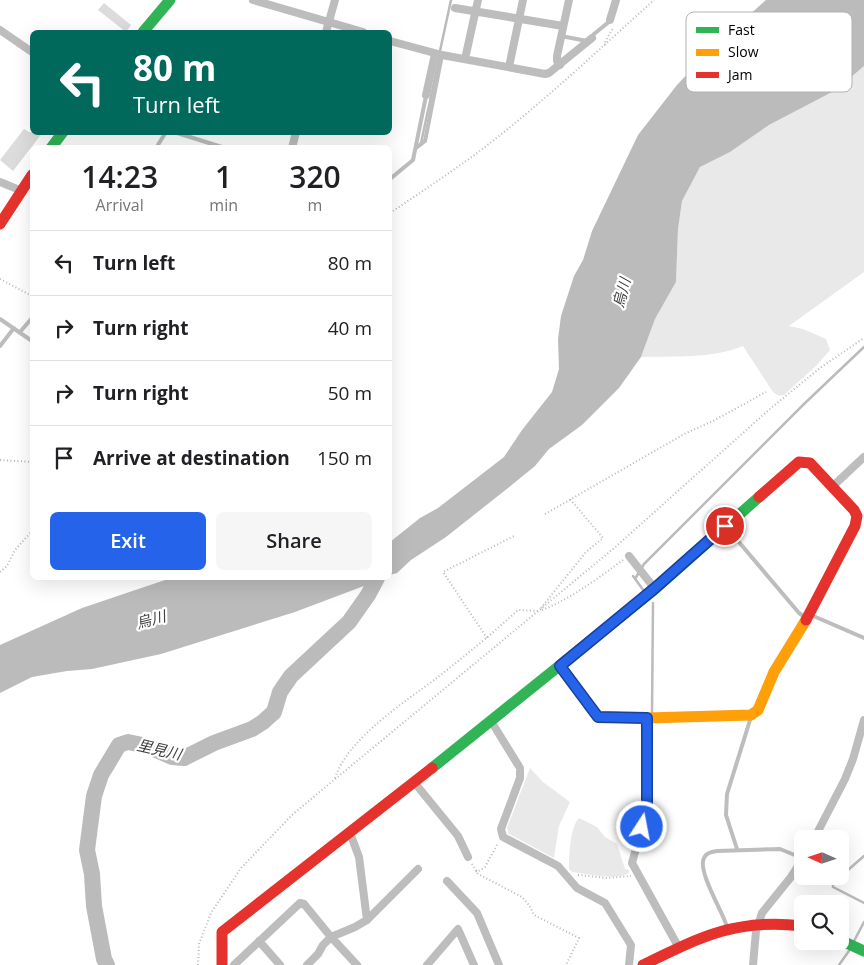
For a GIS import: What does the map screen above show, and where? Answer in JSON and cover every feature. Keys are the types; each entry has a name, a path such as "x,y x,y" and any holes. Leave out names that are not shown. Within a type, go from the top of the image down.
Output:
{"street":[{"path":"145,30 170,0"},
{"path":"253,0 356,30"},
{"path":"327,30 335,0"},
{"path":"465,59 478,0"},
{"path":"509,67 524,0"},
{"path":"560,65 557,61 557,56 569,0"},
{"path":"610,20 616,0"},
{"path":"455,8 563,26"},
{"path":"0,30 30,51"},
{"path":"392,42 439,55 545,74 560,65 589,40"},
{"path":"426,95 439,55"},
{"path":"0,224 30,178"},
{"path":"0,182 22,191"},
{"path":"833,486 864,457"},
{"path":"222,965 222,932 560,666 655,588 799,462 810,463 854,510 856,522 808,616 774,672 758,710 751,715 647,718 598,717 560,666"},
{"path":"629,556 655,588"},
{"path":"647,718 647,808 632,864 679,948"},
{"path":"491,720 520,768 520,778 501,829 503,837 558,866 577,888 605,903 630,945 629,965"},
{"path":"819,830 845,779 862,732 864,720"},
{"path":"414,782 458,836 468,857"},
{"path":"350,833 359,857 367,920"},
{"path":"307,965 318,954 323,944 331,937 367,920 418,869"},
{"path":"753,965 762,913 794,872"},
{"path":"447,881 477,913 499,965"},
{"path":"234,965 300,903 304,904 357,965"},
{"path":"643,965 727,928 759,922 794,925"},
{"path":"427,965 458,929 474,965"},
{"path":"260,941 280,965"},
{"path":"849,944 864,951"}],"lane":[{"path":"561,36 589,40 610,20"},
{"path":"416,148 425,141 428,110 439,55"},
{"path":"392,179 413,160 428,110 426,95"},
{"path":"184,135 215,145"},
{"path":"0,319 30,340"},
{"path":"20,332 30,320"},
{"path":"0,346 14,328"},
{"path":"725,526 800,613 864,638"},
{"path":"737,849 726,815 727,794 751,715"},
{"path":"727,928 703,871 704,856 709,852 737,849 780,849 794,855"}],"path":[{"path":"392,212 459,167 500,136 654,0"},
{"path":"0,279 30,295"},
{"path":"198,965 199,944 211,912 241,868 293,814 334,778 613,549 770,408 820,368 864,338"},
{"path":"545,514 686,433 713,421 766,392"},
{"path":"0,460 30,462"},
{"path":"539,611 586,552 603,538 570,499"},
{"path":"0,572 7,566 15,550 30,533"},
{"path":"487,638 443,572 514,536"},
{"path":"334,778 337,770 362,736 487,638 518,610 539,611 557,604 629,556"},
{"path":"476,871 485,867 498,842 503,837"},
{"path":"468,857 478,874 522,897 534,915 579,938 566,965"},
{"path":"566,874 601,878 638,876"}],"shaded area":[{"path":"864,66 864,272 789,326 803,329 826,339 830,350 817,365 784,395 779,396 773,392 743,346 706,355 641,357 655,319 676,282 678,229 682,201 700,167 730,152 769,125 832,92 852,92 852,76"},
{"path":"530,768 543,782 570,802 559,826 554,858 509,834 507,828"},
{"path":"579,818 597,827 605,837 617,844 625,869 629,870 629,873 617,876 601,876 572,872 569,869 572,835"}],"water":[{"path":"766,0 864,0 864,66 852,76 852,12 753,12"},
{"name":"烏川","path":"686,75 686,92 832,92 769,125 730,152 700,167 682,201 678,229 676,282 655,319 641,357 619,388 582,425 549,449 535,466 446,537 411,560 397,573 392,574 392,540 504,457 522,430 552,392 559,369 558,339 561,316 592,231 638,135"},
{"name":"烏川","path":"165,580 380,580 295,612 161,654 92,669 32,677 0,693 0,645 82,608"}],"building":[{"path":"104,3 131,25 127,30 123,30 98,10"},
{"path":"24,129 30,132 30,135 41,135 33,145 30,145 30,149 13,171 0,160"}],"waterway":[{"path":"440,51 451,0"},
{"path":"421,143 439,59"},
{"path":"635,579 644,564 804,404 864,347"},
{"path":"633,576 644,591"},
{"name":"里見川","path":"107,965 104,959 94,906 92,874 87,850 94,796 101,775 119,745 128,742 147,746 172,757 184,758 214,743 252,729 263,722 274,712 280,692 291,676 349,622 376,580"},
{"path":"652,713 653,603"},
{"path":"864,856 833,883 833,887 864,903"},
{"path":"853,943 864,922"},
{"path":"839,965 851,948"}],"traffic: fast":[{"path":"145,30 170,0"},
{"path":"53,145 61,135"},
{"path":"432,768 655,589 759,497"},
{"path":"849,944 864,951"}],"traffic: slow":[{"path":"560,666 598,717 647,718 751,715 758,710 774,672 806,620"}],"traffic: jam":[{"path":"0,224 30,178"},
{"path":"759,497 799,462 810,463 854,510 857,516 855,526 806,620"},
{"path":"222,965 222,932 432,768"},
{"path":"643,965 701,938 738,927 779,924 794,925"}],"route":[{"path":"642,827 647,808 647,718 598,717 560,666 655,588 725,526"}]}
